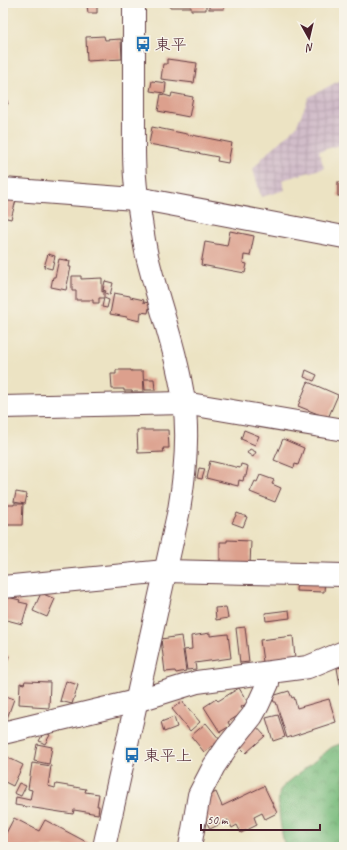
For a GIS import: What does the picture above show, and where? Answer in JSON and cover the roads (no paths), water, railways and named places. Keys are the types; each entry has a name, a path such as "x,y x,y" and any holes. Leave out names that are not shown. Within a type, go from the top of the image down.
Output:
{"street":[{"path":"104,847 179,510 185,474 186,437 184,403 174,352 147,256 137,200 134,145 134,3"},
{"path":"3,190 148,200 344,237"},
{"path":"3,407 184,403 344,430"},
{"path":"3,587 165,571 344,575"},
{"path":"3,734 136,701 197,682 308,668 344,653"},
{"path":"190,847 199,795 227,746 252,716 268,683 267,673"}],"place":[{"name":"東平","path":"143,44"},
{"name":"東平上","path":"132,755"}]}
